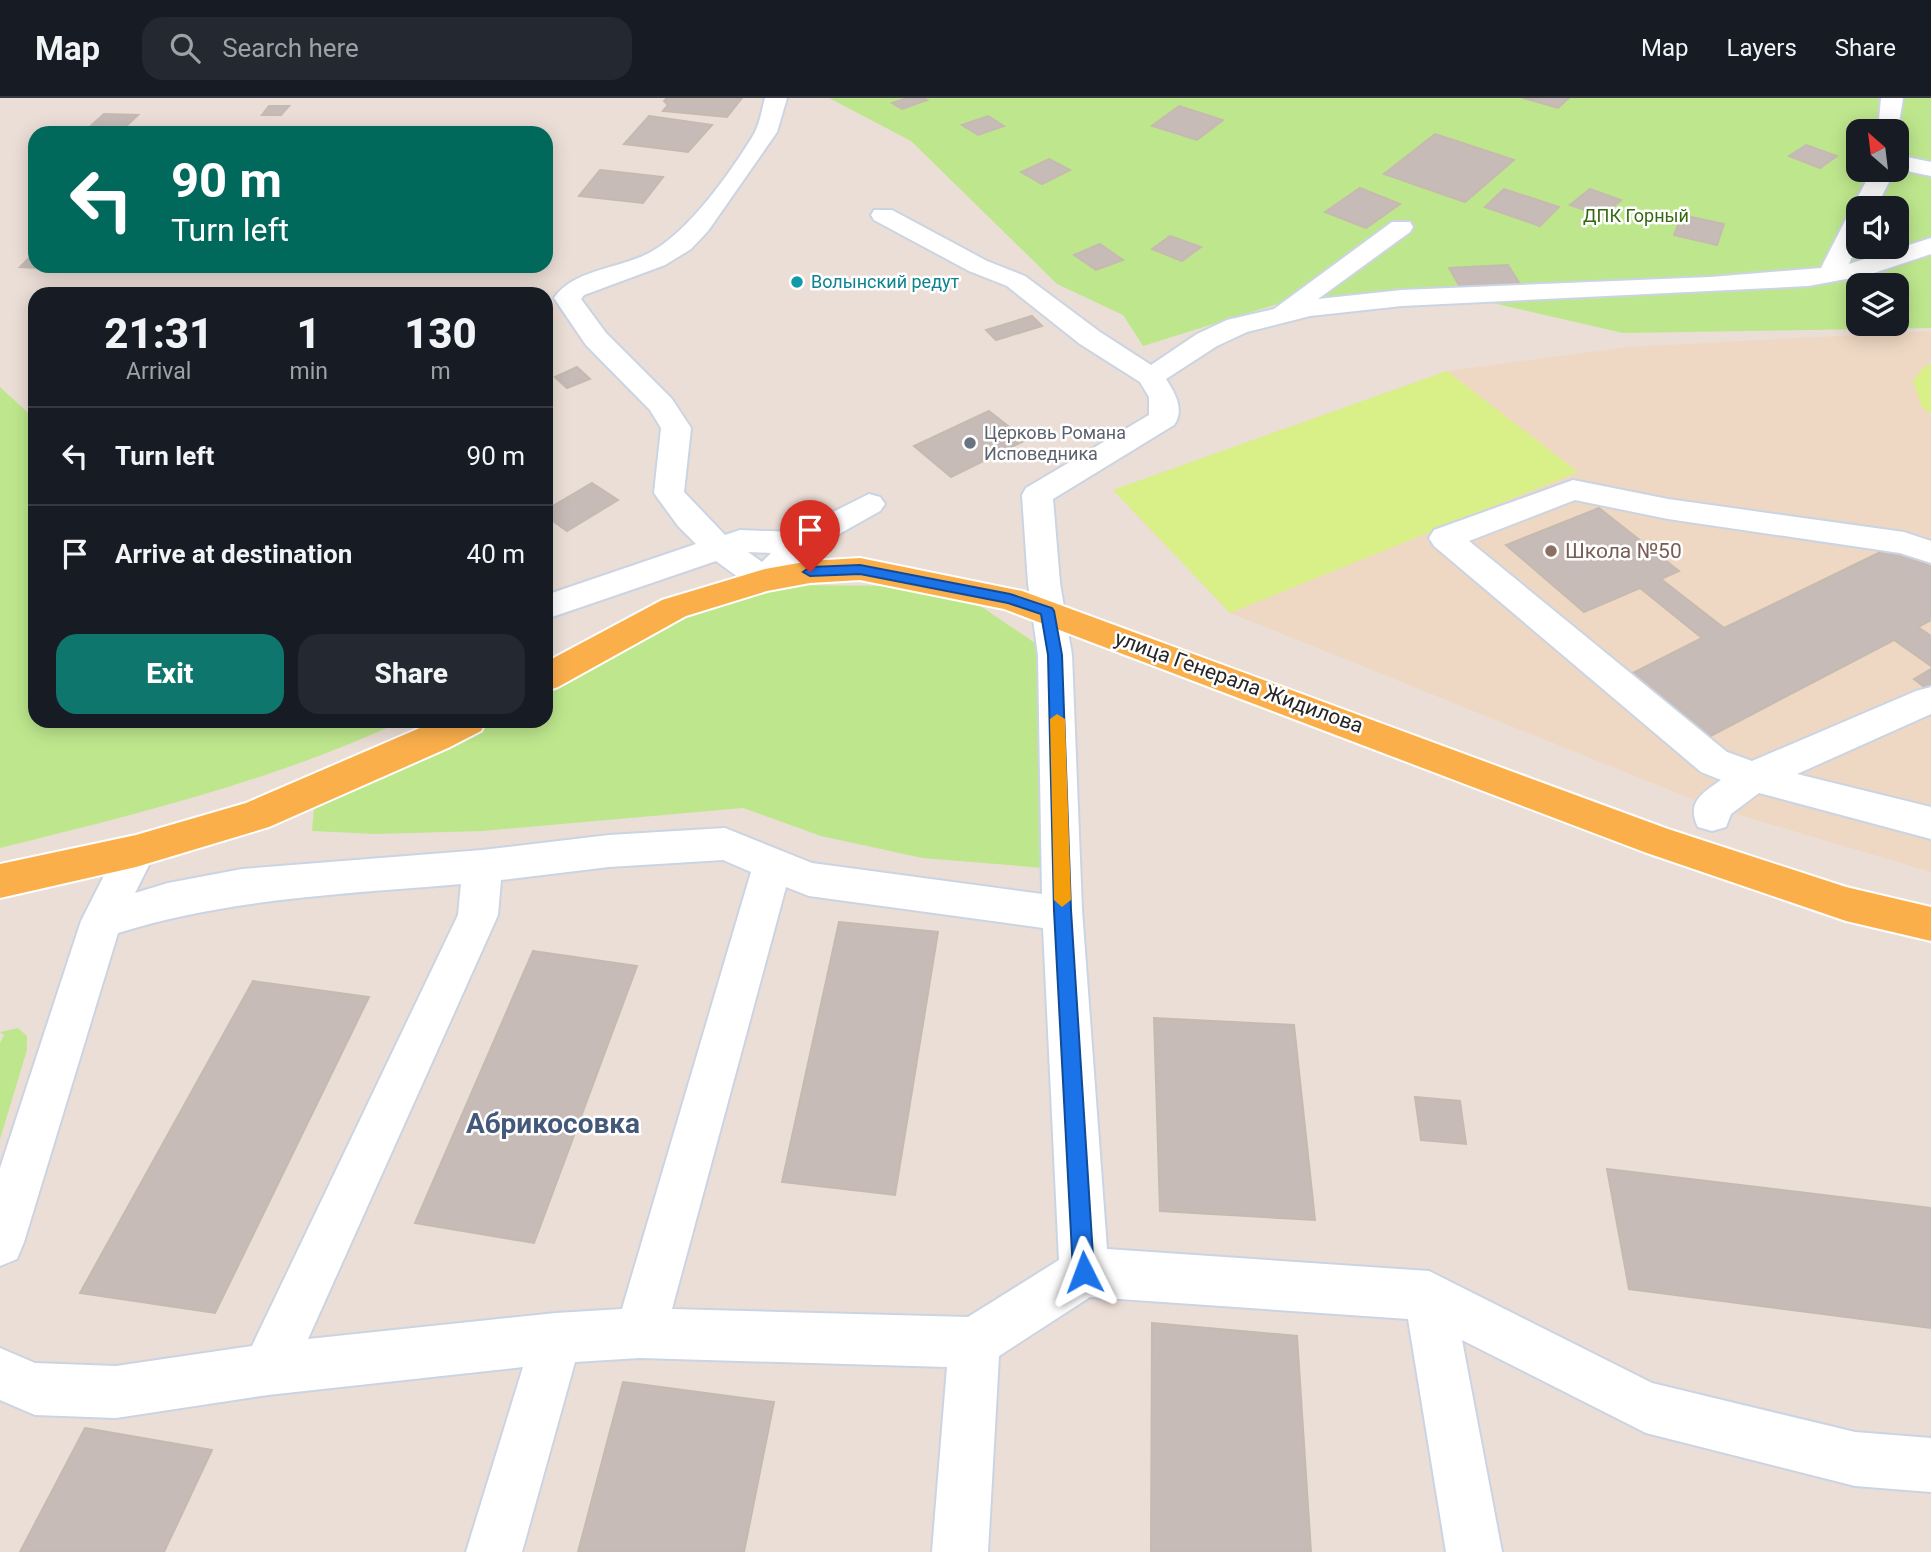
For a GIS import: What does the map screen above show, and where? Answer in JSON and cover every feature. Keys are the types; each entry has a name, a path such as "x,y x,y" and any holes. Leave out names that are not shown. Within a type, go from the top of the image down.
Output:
{"main road":[{"name":"улица Генерала Жидилова","path":"553,674 674,608 765,580 810,572 860,569 1010,598 1658,841 1846,904 1931,925"},
{"path":"0,881 136,851 255,816 448,728"}],"street":[{"path":"776,98 766,132 699,226 682,244 656,260 575,289 567,298 596,339 662,405 676,428 668,493 685,517 719,548 765,580 798,543 869,504"},
{"path":"1890,119 1892,98"},
{"path":"1909,165 1931,169"},
{"path":"883,215 978,266 1016,281 1079,330 1151,377 1163,397 1164,419 1037,495 1047,611 1055,655 1063,914 1084,1272"},
{"path":"1280,314 1401,227"},
{"path":"1831,274 1846,243"},
{"path":"1151,377 1207,340 1237,326 1280,314 1402,298 1711,285 1831,274 1859,270 1931,246"},
{"path":"1931,552 1904,543 1668,509 1573,490 1445,538 1714,762 1753,776 1931,823"},
{"path":"553,605 740,541 798,543"},
{"path":"1712,816 1712,807 1753,776 1929,700"},
{"path":"101,921 168,900 242,886 482,866 609,851 725,844 772,866 809,879 1063,914"},
{"path":"0,1242 101,921 136,851"},
{"path":"268,1369 478,915 482,866"},
{"path":"640,1333 772,866"},
{"path":"0,1374 35,1389 116,1392 268,1369 556,1338 640,1333 974,1342 1084,1272 1429,1296 1646,1407 1855,1460 1931,1465"},
{"path":"1429,1296 1474,1552"},
{"path":"494,1552 537,1413 556,1338"},
{"path":"960,1552 974,1342"}],"shaded area":[{"name":"Школа №50","path":"1931,331 1931,872 1712,807 1230,613 1113,490 1447,371 1628,347 1846,335 1909,336 1909,332"}],"green space":[{"name":"ДПК Горный","path":"829,98 1931,98 1931,328 1909,328 1909,273 1846,273 1846,329 1623,333 1432,289 1281,303 1143,346 1123,315 1057,284 911,141"},
{"path":"1931,364 1931,414 1922,407 1913,381 1924,367"},
{"path":"1447,371 1578,472 1230,613 1113,490"},
{"path":"0,387 28,413 28,728 386,728 255,779 154,809 0,848"},
{"path":"772,585 913,586 982,607 1035,643 1062,686 1044,868 922,858 821,836 743,808 483,831 376,834 312,831 314,808 469,728 553,728 553,685 710,605"},
{"path":"18,1028 27,1036 27,1050 0,1139 0,1043 4,1035 0,1032"}],"building":[{"path":"667,98 742,98 727,117 663,111 668,105 664,101"},
{"path":"907,98 927,100 902,109 892,103"},
{"path":"1523,98 1569,98 1558,108"},
{"path":"269,106 289,106 281,115 262,115"},
{"path":"1179,106 1223,120 1197,140 1152,126"},
{"path":"104,114 138,115 126,126 91,126"},
{"path":"649,116 712,125 688,152 624,144"},
{"path":"988,116 1004,126 978,135 962,125"},
{"path":"1435,134 1514,160 1465,202 1384,174"},
{"path":"1806,145 1837,156 1820,168 1789,156"},
{"path":"1049,159 1070,170 1042,184 1021,172"},
{"path":"600,170 663,177 643,203 579,196"},
{"path":"1360,188 1400,204 1366,228 1325,212"},
{"path":"1504,189 1559,207 1540,226 1485,207"},
{"path":"1590,189 1621,200 1602,216 1570,205"},
{"path":"1682,215 1724,224 1717,245 1674,235"},
{"path":"1170,236 1201,247 1182,261 1152,249"},
{"path":"1100,244 1123,260 1096,270 1074,255"},
{"path":"28,259 28,267 20,267"},
{"path":"1508,265 1520,284 1460,287 1449,268"},
{"path":"1032,316 1042,326 996,340 986,330"},
{"path":"577,367 590,379 567,388 555,377"},
{"name":"Церковь Романа Исповедника","path":"989,411 1026,440 951,477 914,446"},
{"path":"592,483 618,500 567,531 553,521 553,506"},
{"path":"1599,508 1679,571 1661,579 1724,628 1897,544 1931,567 1931,620 1918,627 1931,636 1931,666 1894,640 1703,740 1627,676 1702,638 1640,588 1584,612 1506,545"},
{"path":"1931,669 1931,692 1914,679"},
{"path":"839,922 938,932 895,1195 782,1182"},
{"path":"533,951 637,966 534,1243 415,1223"},
{"path":"253,981 369,997 215,1313 80,1293"},
{"path":"1154,1018 1294,1025 1315,1220 1160,1211"},
{"path":"1415,1097 1460,1101 1466,1144 1421,1140"},
{"path":"1607,1169 1931,1208 1931,1328 1629,1289"},
{"path":"1152,1323 1297,1336 1311,1552 1151,1552"},
{"path":"623,1382 774,1402 744,1552 578,1552"},
{"path":"85,1428 212,1450 164,1552 20,1552"}],"slow traffic":[{"path":"1057,719 1062,900"}],"place":[{"name":"Волынский редут","path":"797,282"},
{"name":"Церковь Романа Исповедника","path":"970,443"},
{"name":"Школа №50","path":"1551,551"}],"district":[{"name":"Абрикосовка","path":"553,1123"}],"route":[{"path":"810,572 860,569 1010,598 1047,611 1055,655 1062,910 1084,1272"}]}
